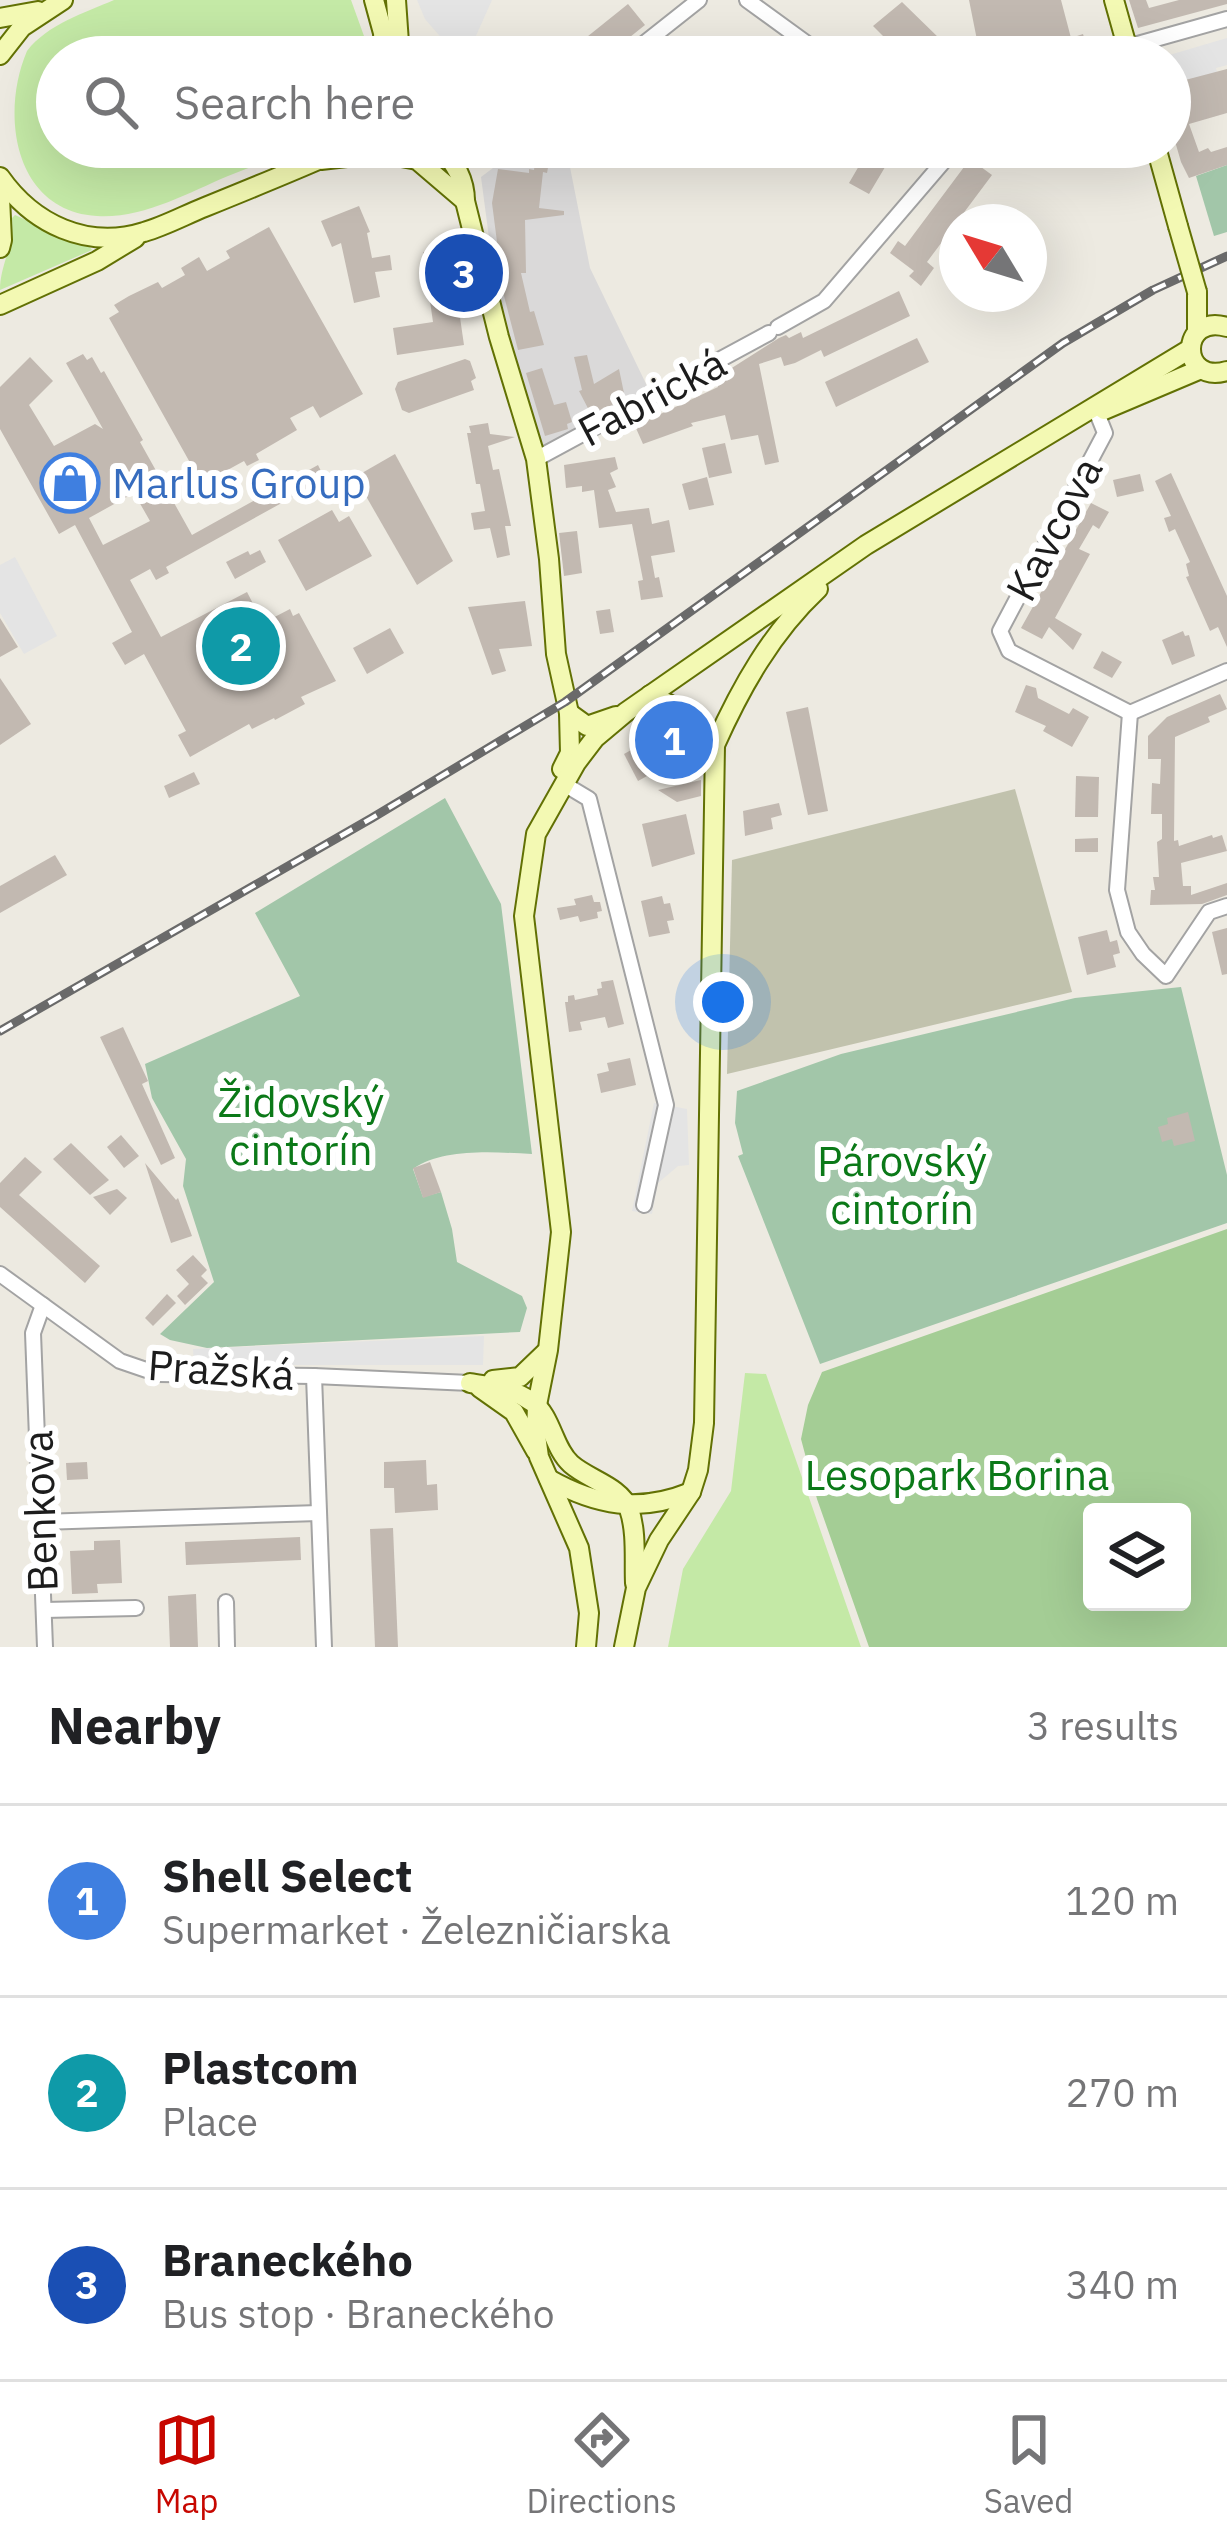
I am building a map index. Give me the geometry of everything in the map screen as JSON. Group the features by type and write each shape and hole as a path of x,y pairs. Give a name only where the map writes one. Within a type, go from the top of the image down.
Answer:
{"street":[{"path":"0,55 22,27 63,0"},
{"path":"654,36 699,0"},
{"path":"746,0 797,36"},
{"path":"1114,0 1124,36"},
{"path":"382,2 383,36"},
{"path":"382,2 393,36"},
{"path":"0,18 43,11"},
{"path":"1177,36 1227,19"},
{"path":"0,305 97,261 144,232 299,168"},
{"path":"426,168 465,201"},
{"path":"456,168 465,185 499,337 536,459 556,654 569,713 570,753 545,801 524,916 561,1232 537,1405 539,1457"},
{"name":"Fabrická","path":"536,459 824,301 938,168"},
{"path":"1162,168 1198,295 1193,360 1217,373"},
{"path":"0,177 27,208 64,230 108,239 144,232"},
{"path":"0,198 0,248"},
{"path":"1198,295 1224,326"},
{"path":"536,834 576,763 626,712 866,545 1194,340 1208,325 1224,326"},
{"path":"1039,438 1217,373"},
{"name":"Kavcova","path":"1097,413 1105,433 1000,631 1009,651 1130,713"},
{"path":"623,1647 636,1588 659,1540 691,1492 704,1424 715,745 771,642 806,601 866,545"},
{"path":"1227,671 1130,713 1117,890 1128,932 1166,976 1209,912 1227,906"},
{"path":"650,695 686,712 715,745"},
{"path":"569,713 587,725 626,712"},
{"path":"564,784 589,799 666,1105 644,1205"},
{"name":"Pražská","path":"0,1274 120,1360 158,1374 470,1383"},
{"name":"Benkova","path":"43,1305 33,1333 45,1647"},
{"path":"470,1383 520,1377 548,1350"},
{"path":"314,1376 324,1647"},
{"path":"470,1383 513,1390 537,1405 566,1460 627,1504 633,1524 636,1588"},
{"path":"470,1383 514,1412 549,1479 579,1548 589,1613 586,1647"},
{"path":"549,1479 604,1502 664,1503 691,1492"},
{"path":"41,1522 319,1513"},
{"path":"226,1601 227,1647"},
{"path":"44,1610 136,1608"}],"shaded area":[{"path":"417,0 492,0 476,36 440,36"},
{"path":"1227,38 1227,65 1191,79 1191,49"},
{"path":"493,168 570,168 590,268 650,392 538,450 495,283 481,177"},
{"path":"15,557 57,636 24,654 0,613 0,565"},
{"path":"1015,789 1072,992 727,1074 732,860"},
{"path":"654,1103 687,1109 689,1165 678,1166 658,1183 652,1214 632,1211"},
{"path":"484,1336 483,1365 194,1365 193,1349"}],"green space":[{"path":"114,0 351,0 364,36 42,36"},
{"path":"36,42 36,168 248,168 131,213 97,216 69,210 47,197 31,178 21,155 15,103 27,51"},
{"path":"1227,165 1227,232 1214,236 1196,176"},
{"path":"15,215 89,246 92,250 0,290"},
{"name":"Židovský cintorín","path":"445,798 501,904 532,1154 453,1154 413,1169 423,1197 441,1192 457,1262 522,1296 527,1308 520,1332 207,1348 170,1340 160,1334 214,1282 183,1186 186,1159 152,1098 145,1064 300,996 255,913"},
{"name":"Párovský cintorín","path":"1181,987 1227,1175 1227,1223 820,1364 738,1156 743,1154 735,1123 737,1091 841,1054 1075,998"},
{"name":"Lesopark Borina","path":"1227,1229 1227,1647 869,1647 801,1439 822,1372"},
{"path":"745,1373 766,1374 861,1647 668,1647 683,1569 731,1491"}],"building":[{"path":"969,0 1061,0 1070,36 976,36"},
{"path":"1129,0 1146,0 1149,8 1179,0 1227,0 1227,4 1138,28"},
{"path":"902,2 937,36 883,36 873,26"},
{"path":"628,4 645,25 631,36 588,36"},
{"path":"1227,69 1227,113 1191,123 1191,78"},
{"path":"1191,130 1199,152 1227,147 1227,165 1189,178 1184,168 1191,168"},
{"path":"548,168 543,172 539,208 564,211 564,215 525,220 526,273 521,273 544,345 518,350 504,296 492,203 498,169"},
{"path":"858,168 884,168 869,194 849,183"},
{"path":"963,168 982,168 992,175 970,204 939,204 939,246 927,262 934,268 921,286 909,276 914,271 890,253 898,241 905,246"},
{"path":"359,206 370,232 372,258 390,255 392,270 375,272 380,297 354,303 341,243 332,247 321,221"},
{"path":"269,227 363,394 320,418 313,406 290,418 297,430 256,454 259,460 247,466 244,461 202,484 109,318 119,312 114,305 129,296 158,282 162,288 185,275 181,268 199,257 207,271 230,258 226,251"},
{"path":"450,248 464,345 397,355 393,328 433,322 423,252"},
{"path":"899,291 910,316 824,357 821,350 784,366 781,357 759,364 779,462 765,465 758,435 731,440 725,415 691,423 693,426 643,444 635,426 718,387 716,378 779,338 801,332 803,338"},
{"path":"917,338 929,362 836,407 825,382"},
{"path":"83,354 104,371 192,535 318,465 325,479 166,567 169,573 156,580 150,569 130,580 161,637 247,592 263,623 290,609 293,616 299,613 336,681 301,697 305,704 275,720 252,729 249,724 190,757 178,735 186,731 144,654 125,665 112,643 132,632 75,525 59,534 0,429 0,387 30,357 53,381 29,405 54,446 95,424 103,429 66,363","holes":["134,493 150,521 103,545 89,518"]},
{"path":"587,355 594,384 619,369 625,398 592,416 579,391 574,357"},
{"path":"465,359 476,378 471,381 474,390 409,413 402,410 395,389 398,382"},
{"path":"542,368 554,405 566,402 572,422 568,429 545,436 526,373"},
{"path":"488,423 490,434 515,437 488,446 493,470 499,469 511,526 505,526 510,555 497,558 490,528 474,530 471,513 485,511 467,433 471,433 469,426"},
{"path":"725,443 732,473 709,478 702,448"},
{"path":"395,454 453,561 417,585 355,477"},
{"path":"615,457 618,469 610,473 616,487 608,490 616,512 649,508 652,524 669,520 675,552 651,556 663,597 641,600 638,581 643,580 632,524 599,528 594,490 566,488 564,465"},
{"path":"1171,473 1227,596 1227,647 1218,627 1210,631 1186,577 1190,562 1175,529 1169,532 1164,518 1171,516 1155,481"},
{"path":"1140,474 1144,491 1117,497 1113,480"},
{"path":"707,477 714,505 689,510 682,484"},
{"path":"1091,503 1109,512 1099,529 1093,525 1079,549 1090,554 1055,618 1082,634 1073,650 1049,627 1042,639 1021,628"},
{"path":"332,510 339,522 349,516 372,556 306,591 278,540"},
{"path":"577,531 582,573 564,576 559,533"},
{"path":"260,550 266,562 235,579 226,562"},
{"path":"525,601 532,646 499,649 506,671 492,675 468,607"},
{"path":"610,609 614,632 600,634 596,611"},
{"path":"0,618 18,647 0,657"},
{"path":"390,628 404,653 367,674 353,648"},
{"path":"1183,631 1189,635 1195,656 1172,665 1162,640"},
{"path":"1102,651 1122,662 1112,678 1093,668"},
{"path":"0,678 31,724 0,745"},
{"path":"1026,685 1036,688 1038,698 1069,714 1073,708 1089,717 1072,747 1043,731 1046,726 1015,712"},
{"path":"1220,694 1227,709 1175,737 1174,841 1179,846 1222,835 1227,851 1181,863 1183,886 1191,886 1191,895 1227,883 1227,895 1202,904 1150,905 1153,877 1159,877 1157,842 1162,839 1162,814 1151,814 1152,783 1160,784 1161,759 1148,759 1148,736 1167,717"},
{"path":"808,707 828,811 808,815 786,712"},
{"path":"677,724 694,750 638,781 624,754"},
{"path":"194,772 200,784 169,798 164,786"},
{"path":"1076,776 1099,777 1098,817 1075,817"},
{"path":"701,780 701,796 677,802 658,790"},
{"path":"779,803 782,815 771,818 773,829 745,836 743,811"},
{"path":"686,814 695,854 652,867 642,824"},
{"path":"1098,838 1098,852 1075,852 1075,839"},
{"path":"55,855 67,875 0,913 0,886"},
{"path":"592,895 594,902 600,902 598,918 560,920 557,908 576,905 574,899"},
{"path":"662,896 664,904 670,903 674,920 667,921 670,933 649,937 641,901"},
{"path":"1227,928 1227,974 1222,975 1212,932"},
{"path":"1107,930 1110,942 1117,940 1116,967 1087,975 1078,937"},
{"path":"613,980 624,1024 608,1028 605,1017 580,1022 582,1030 569,1032 568,996 574,995 575,1000 598,995 601,982"},
{"path":"123,1027 175,1158 161,1165 100,1037"},
{"path":"630,1058 636,1085 601,1093 597,1074 609,1071 607,1063"},
{"path":"1188,1112 1195,1141 1174,1146 1172,1139 1162,1142 1158,1127 1168,1124 1167,1118"},
{"path":"121,1135 139,1156 124,1168 107,1147"},
{"path":"71,1143 109,1180 90,1195 53,1159"},
{"path":"25,1157 42,1172 19,1195 100,1266 85,1283 0,1207 0,1183"},
{"path":"430,1162 441,1192 423,1198 413,1168"},
{"path":"145,1163 178,1198 192,1236 171,1243"},
{"path":"117,1189 127,1198 110,1215 93,1197"},
{"path":"193,1255 207,1270 201,1276 208,1283 185,1305 177,1296 189,1284 176,1270"},
{"path":"167,1294 176,1303 153,1326 145,1318"},
{"path":"426,1460 427,1485 437,1484 438,1510 395,1513 394,1488 384,1488 384,1462"},
{"path":"87,1462 88,1479 67,1480 66,1463"},
{"path":"393,1528 398,1647 375,1647 370,1529"},
{"path":"300,1537 301,1560 186,1565 185,1542"},
{"path":"120,1540 122,1583 97,1584 98,1593 72,1594 70,1551 94,1550 94,1541"},
{"path":"196,1594 198,1647 170,1647 168,1596"}],"railway":[{"path":"0,1031 565,702 1063,343 1153,290 1227,256"}],"place":[{"name":"Braneckého","path":"464,273"},
{"name":"Marlus Group","path":"70,483"},
{"name":"Plastcom","path":"241,646"},
{"name":"Shell Select","path":"674,740"}]}
